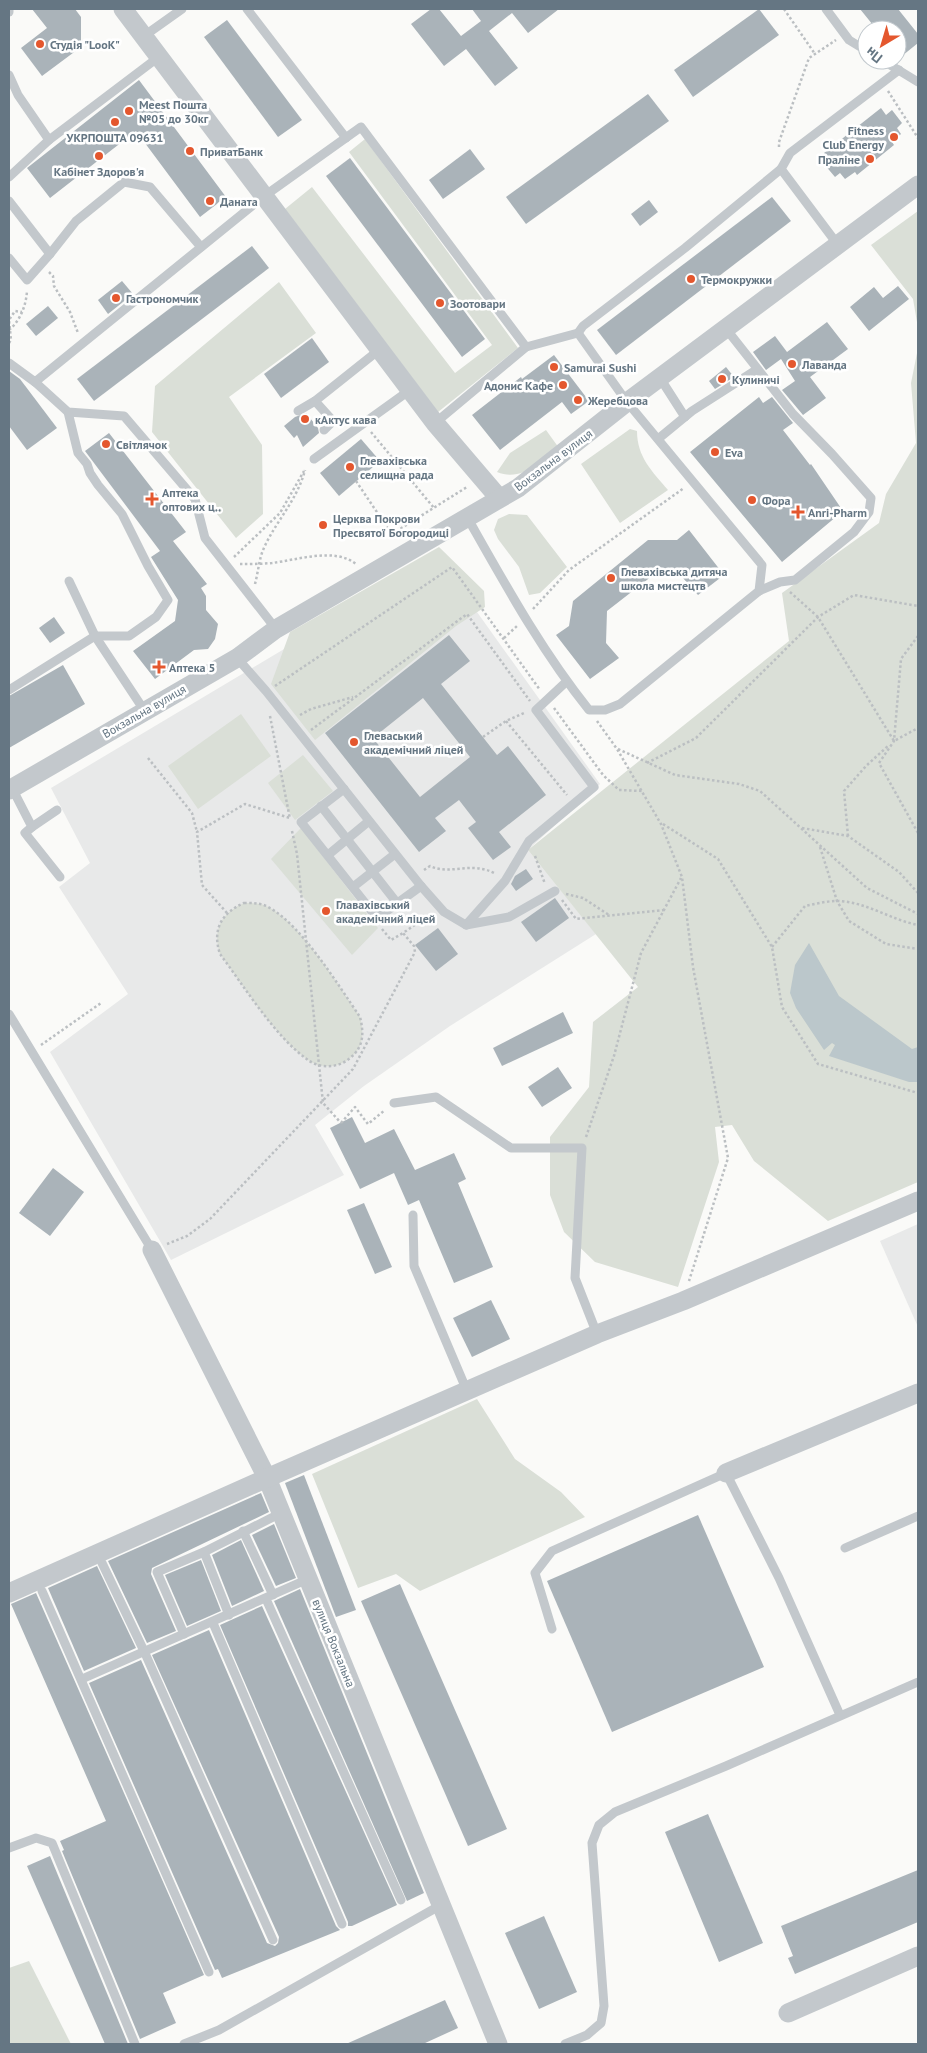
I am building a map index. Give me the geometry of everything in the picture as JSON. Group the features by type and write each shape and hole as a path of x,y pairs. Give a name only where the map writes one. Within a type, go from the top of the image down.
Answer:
{"street":[{"path":"123,9 435,423 499,498"},
{"name":"Вокзальна вулиця","path":"10,789 237,658 276,629 518,488 628,402 727,330 918,185"},
{"path":"9,1593 597,1334 683,1301 918,1202"},
{"name":"вулиця Вокзальна","path":"152,1250 267,1478 498,2044"},
{"path":"726,1473 918,1393"},
{"path":"788,2013 918,1956"}],"lane":[{"path":"144,36 182,9"},
{"path":"247,9 346,138"},
{"path":"826,9 849,40 857,45"},
{"path":"9,177 49,140 160,56"},
{"path":"435,423 526,347 578,333 583,326 684,248 781,169 790,153 882,82 899,70 918,82"},
{"path":"9,75 18,95 49,140"},
{"path":"35,382 263,196 361,127 526,347"},
{"path":"781,169 838,246"},
{"path":"9,258 27,280 76,221 124,182 150,187 201,247"},
{"path":"9,201 50,254"},
{"path":"467,516 524,619 566,682 589,710 605,710 620,704 759,591 780,582 795,580 854,532 869,512 871,498 793,414 756,370 727,330"},
{"path":"578,333 628,402 762,565 759,591"},
{"path":"298,410 315,401 379,350"},
{"path":"9,363 35,382 68,412 78,453 87,464 90,473 98,485 122,514 148,566 168,600 156,617 129,636 95,636 9,690"},
{"path":"658,439 685,417 756,370"},
{"path":"660,378 685,417"},
{"path":"314,459 410,390"},
{"path":"315,401 333,422 324,430"},
{"path":"68,412 124,416 195,499 204,538 276,629"},
{"path":"69,581 95,636 144,710"},
{"path":"237,658 440,908 466,925 509,918 552,893"},
{"path":"466,925 505,881 529,841 594,787 536,710 566,682"},
{"path":"10,789 32,827"},
{"path":"344,789 301,822 377,918 421,886"},
{"path":"321,806 397,903"},
{"path":"57,810 25,833 60,877"},
{"path":"328,855 370,821"},
{"path":"353,887 396,854"},
{"path":"9,1014 152,1250"},
{"path":"394,1103 436,1097 511,1148 582,1148 575,1278 597,1334"},
{"path":"413,1215 414,1266 466,1391"},
{"path":"552,1629 535,1572 552,1551 726,1473 779,1578 840,1715"},
{"path":"184,1634 157,1572 204,1552 281,1513"},
{"path":"846,1548 918,1516"},
{"path":"243,1531 269,1597 401,1900"},
{"path":"204,1552 229,1615"},
{"path":"102,1563 144,1651 273,1940"},
{"path":"82,1678 213,1623 308,1579"},
{"path":"42,1592 82,1678 209,1972"},
{"path":"213,1623 342,1924"},
{"path":"565,2044 587,2035 601,2023 604,2006 592,1843 599,1825 615,1812 918,1682"},
{"path":"9,1848 36,1838 52,1843 135,2044"},
{"path":"184,2044 219,2030 441,1904"}],"path":[{"path":"784,9 815,54"},
{"path":"781,169 779,142 809,58 844,34"},
{"path":"882,82 918,138"},
{"path":"41,264 53,276 54,286 70,312 82,344"},
{"path":"9,330 15,325 22,312 27,295 27,280"},
{"path":"9,343 11,340 9,320 15,311 22,312"},
{"path":"364,424 434,508"},
{"path":"226,564 280,513 305,470 314,459"},
{"path":"252,598 263,550 301,485 305,470"},
{"path":"504,638 569,570 693,481"},
{"path":"356,482 405,553"},
{"path":"392,534 467,487"},
{"path":"226,564 260,564 328,555 349,558 369,574"},
{"path":"394,1103 368,1124 355,1107 341,1123 323,1103 297,854 266,692 452,567 603,775 619,790 642,791"},
{"path":"780,582 818,617 894,741"},
{"path":"647,763 696,738 818,617 854,595 918,606"},
{"path":"302,736 467,614 536,710 506,721 483,737"},
{"path":"918,636 901,659 894,741 879,763 918,834"},
{"path":"290,721 311,709 355,697"},
{"path":"589,710 617,749 661,824 682,877 693,967 728,1158 683,1301"},
{"path":"506,721 574,804"},
{"path":"848,836 844,792 866,766 894,741 918,728"},
{"path":"617,749 675,776 739,784 760,791 867,888 918,914"},
{"path":"148,758 192,813 197,832 202,885 227,912"},
{"path":"197,832 245,804 290,818"},
{"path":"661,824 718,859 772,947 782,1006 818,1064 918,1093"},
{"path":"800,828 848,836 900,872 918,893"},
{"path":"529,841 552,893 576,918 665,910"},
{"path":"819,845 837,901 849,921 886,944 918,948"},
{"path":"414,877 430,866 440,871 467,866 484,868 505,881"},
{"path":"582,1148 614,1056 641,953 682,877"},
{"path":"552,893 583,898 609,915"},
{"path":"772,947 805,906 837,901 868,908 900,921 918,925"},
{"path":"244,903 258,903 284,917 306,942 360,1017 364,1029 359,1048 346,1062 333,1066 319,1065 308,1060 272,1024 220,954 216,942 217,928 227,912 244,903"},
{"path":"377,918 377,922 391,940 440,908"},
{"path":"152,1250 186,1236 210,1218 323,1103 353,1069 415,952 414,946 403,932"},
{"path":"32,1051 101,1002"}],"shaded area":[{"path":"365,139 518,348 438,412 285,209 312,187 455,373 492,345 349,152"},
{"path":"918,211 918,328 913,299 871,245"},
{"path":"279,282 316,333 229,397 262,445 263,514 236,538 152,432 155,386"},
{"path":"918,348 918,1182 828,1221 754,1161 732,1125 715,1127 719,1162 678,1287 595,1262 564,1232 550,1195 550,1137 589,1087 593,1022 638,987 528,850 789,641 782,593 879,523 886,494 916,443 911,383"},
{"path":"630,429 637,431 640,449 646,463 668,490 620,523 581,464"},
{"path":"546,430 559,448 531,469 514,474 497,472 510,453"},
{"path":"509,514 527,515 567,567 540,593 529,595 519,567 498,539 494,530 498,519"},
{"path":"439,547 484,591 485,607 456,626 315,740 271,684 290,632"},
{"name":"Главахівський академічний ліцей","path":"445,553 457,584 600,784 528,850 596,934 450,1026 364,1086 315,1125 344,1175 171,1260 50,1052 128,994 59,887 90,863 51,788"},
{"path":"241,714 271,756 198,809 168,766"},
{"path":"303,755 333,791 295,820 268,783"},
{"path":"301,828 378,928 352,955 271,859"},
{"path":"244,903 267,906 295,928 331,974 360,1017 362,1039 355,1054 346,1061 329,1066 318,1065 308,1060 296,1050 272,1025 220,954 217,937 220,923 229,912"},
{"path":"809,943 839,996 912,1049 918,1047 918,1082 909,1082 829,1056 835,1045 832,1043 824,1050 796,1008 790,993 795,965"},
{"path":"918,1224 918,1327 880,1241"},
{"path":"477,1399 515,1459 561,1492 585,1517 420,1591 396,1574 358,1588 312,1474"},
{"path":"29,1961 71,2044 9,2044 9,1968"}],"building":[{"path":"32,9 75,9 81,17 81,47 42,76 21,48 47,28"},
{"path":"431,9 439,9 461,36 481,21 472,9 559,9 528,33 512,13 489,31 518,68 495,86 466,49 444,66 411,24"},
{"path":"759,9 779,35 693,97 674,70"},
{"path":"860,9 898,9 907,20 869,20"},
{"path":"227,20 302,120 278,137 204,37"},
{"path":"907,20 918,34 918,43 907,52"},
{"path":"139,80 226,197 200,217 136,131 50,198 27,168"},
{"path":"648,94 669,121 526,224 506,197"},
{"path":"881,108 886,115 892,110 902,123 897,128 901,134 892,142 894,145 857,175 855,172 845,179 840,173 835,177 824,164 830,160 824,153"},
{"path":"470,149 485,169 443,199 429,180"},
{"path":"350,158 485,339 462,357 326,176"},
{"path":"772,197 791,221 616,355 597,330"},
{"path":"649,200 658,212 640,226 631,214"},
{"path":"252,246 269,268 94,401 77,379"},
{"path":"122,281 133,294 108,314 98,300"},
{"path":"898,286 909,299 869,331 850,307 874,287 883,298"},
{"path":"48,306 58,318 36,336 26,324"},
{"path":"827,322 848,349 810,377 826,398 803,415 782,390 795,381 781,359 766,370 753,352 775,336 787,352"},
{"path":"312,338 329,362 281,398 264,374"},
{"path":"554,355 589,401 571,414 562,402 500,450 472,415 521,377 522,379"},
{"name":"Кулиничі","path":"726,367 734,377 715,389 709,381"},
{"path":"9,371 20,379 57,428 27,450 9,426"},
{"path":"759,397 763,403 772,397 793,423 783,430 811,464 843,511 782,562 690,452"},
{"path":"306,413 318,428 319,433 303,447 297,435 294,438 284,426 295,417"},
{"path":"109,433 186,532 173,541 207,584 201,588 206,596 206,610 218,624 215,639 208,649 194,650 155,679 133,651 175,621 178,600 151,557 160,551 85,451"},
{"name":"Глевахівська селищна рада","path":"361,439 380,461 339,496 320,473"},
{"path":"689,530 724,575 698,595 683,578 652,576 607,611 606,643 619,658 590,679 556,635 569,626 573,601 648,540 677,540"},
{"path":"54,617 65,633 50,643 39,628"},
{"name":"Глеваський академічний ліцей","path":"449,635 470,661 441,684 497,755 508,746 546,795 499,832 511,847 493,860 468,828 476,822 459,800 435,818 446,831 419,852 325,733","holes":["423,698 470,757 420,797 373,738"]},
{"path":"63,665 85,704 9,748 9,696"},
{"path":"526,869 533,879 516,891 511,884 515,876"},
{"path":"555,898 569,918 536,942 521,922"},
{"path":"438,928 458,954 436,971 415,945"},
{"path":"563,1012 573,1033 502,1066 493,1048"},
{"path":"558,1067 572,1088 542,1107 528,1087"},
{"path":"352,1117 365,1143 394,1129 415,1170 454,1153 466,1179 458,1183 493,1267 454,1283 419,1200 408,1205 394,1173 360,1189 330,1128"},
{"path":"53,1168 84,1192 50,1236 19,1213"},
{"path":"364,1203 392,1267 375,1274 347,1210"},
{"path":"491,1300 510,1339 472,1357 453,1318"},
{"path":"304,1475 356,1610 336,1617 285,1483"},
{"path":"261,1493 269,1512 152,1568 151,1574 176,1631 147,1643 108,1561"},
{"path":"698,1515 764,1667 612,1732 547,1581"},
{"path":"274,1524 296,1578 276,1586 252,1535"},
{"path":"241,1540 264,1591 232,1606 212,1555"},
{"path":"201,1560 221,1611 187,1626 165,1575"},
{"path":"97,1566 136,1648 84,1671 48,1588"},
{"path":"400,1584 507,1829 468,1846 361,1601"},
{"path":"300,1589 424,1893 407,1901 274,1601"},
{"path":"36,1593 204,1975 163,1993 176,2023 140,2039 62,1851 64,1850 60,1841 106,1821 11,1604"},
{"path":"262,1606 397,1905 352,1926 348,1926 348,1922 220,1625"},
{"path":"209,1630 336,1926 340,1930 222,1978 218,1969 215,1970 89,1683 141,1660 267,1943 275,1946 278,1943 279,1937 152,1655"},
{"path":"708,1814 763,1943 719,1962 665,1832"},
{"path":"50,1856 128,2044 105,2044 27,1866"},
{"path":"918,1870 918,1922 795,1974 788,1958 793,1956 781,1926"},
{"path":"544,1916 577,1992 539,2009 505,1933"},
{"path":"445,2000 458,2028 423,2044 346,2044"}],"place":[{"name":"Студія \"LooK\"","path":"40,44"},
{"name":"Meest Пошта №05 до 30кг","path":"129,111"},
{"name":"УКРПОШТА 09631","path":"115,122"},
{"name":"Fitness Club Energy","path":"894,137"},
{"name":"ПриватБанк","path":"190,151"},
{"name":"Кабінет Здоров'я","path":"99,156"},
{"name":"Праліне","path":"870,159"},
{"name":"Даната","path":"210,201"},
{"name":"Термокружки","path":"691,279"},
{"name":"Гастрономчик","path":"116,298"},
{"name":"Зоотовари","path":"440,303"},
{"name":"Лаванда","path":"792,364"},
{"name":"Samurai Sushi","path":"554,367"},
{"name":"Кулиничі","path":"722,379"},
{"name":"Адонис Кафе","path":"563,385"},
{"name":"Жеребцова","path":"578,400"},
{"name":"кАктус кава","path":"305,419"},
{"name":"Світлячок","path":"106,444"},
{"name":"Eva","path":"715,452"},
{"name":"Глевахівська селищна рада","path":"350,467"},
{"name":"Аптека оптових ц‥","path":"152,499"},
{"name":"Фора","path":"752,500"},
{"name":"Anri-Pharm","path":"798,512"},
{"name":"Церква Покрови Пресвятої Богородиці","path":"323,525"},
{"name":"Глевахівська дитяча школа мистецтв","path":"611,578"},
{"name":"Аптека 5","path":"159,667"},
{"name":"Глеваський академічний ліцей","path":"354,742"},
{"name":"Главахівський академічний ліцей","path":"326,911"}]}
